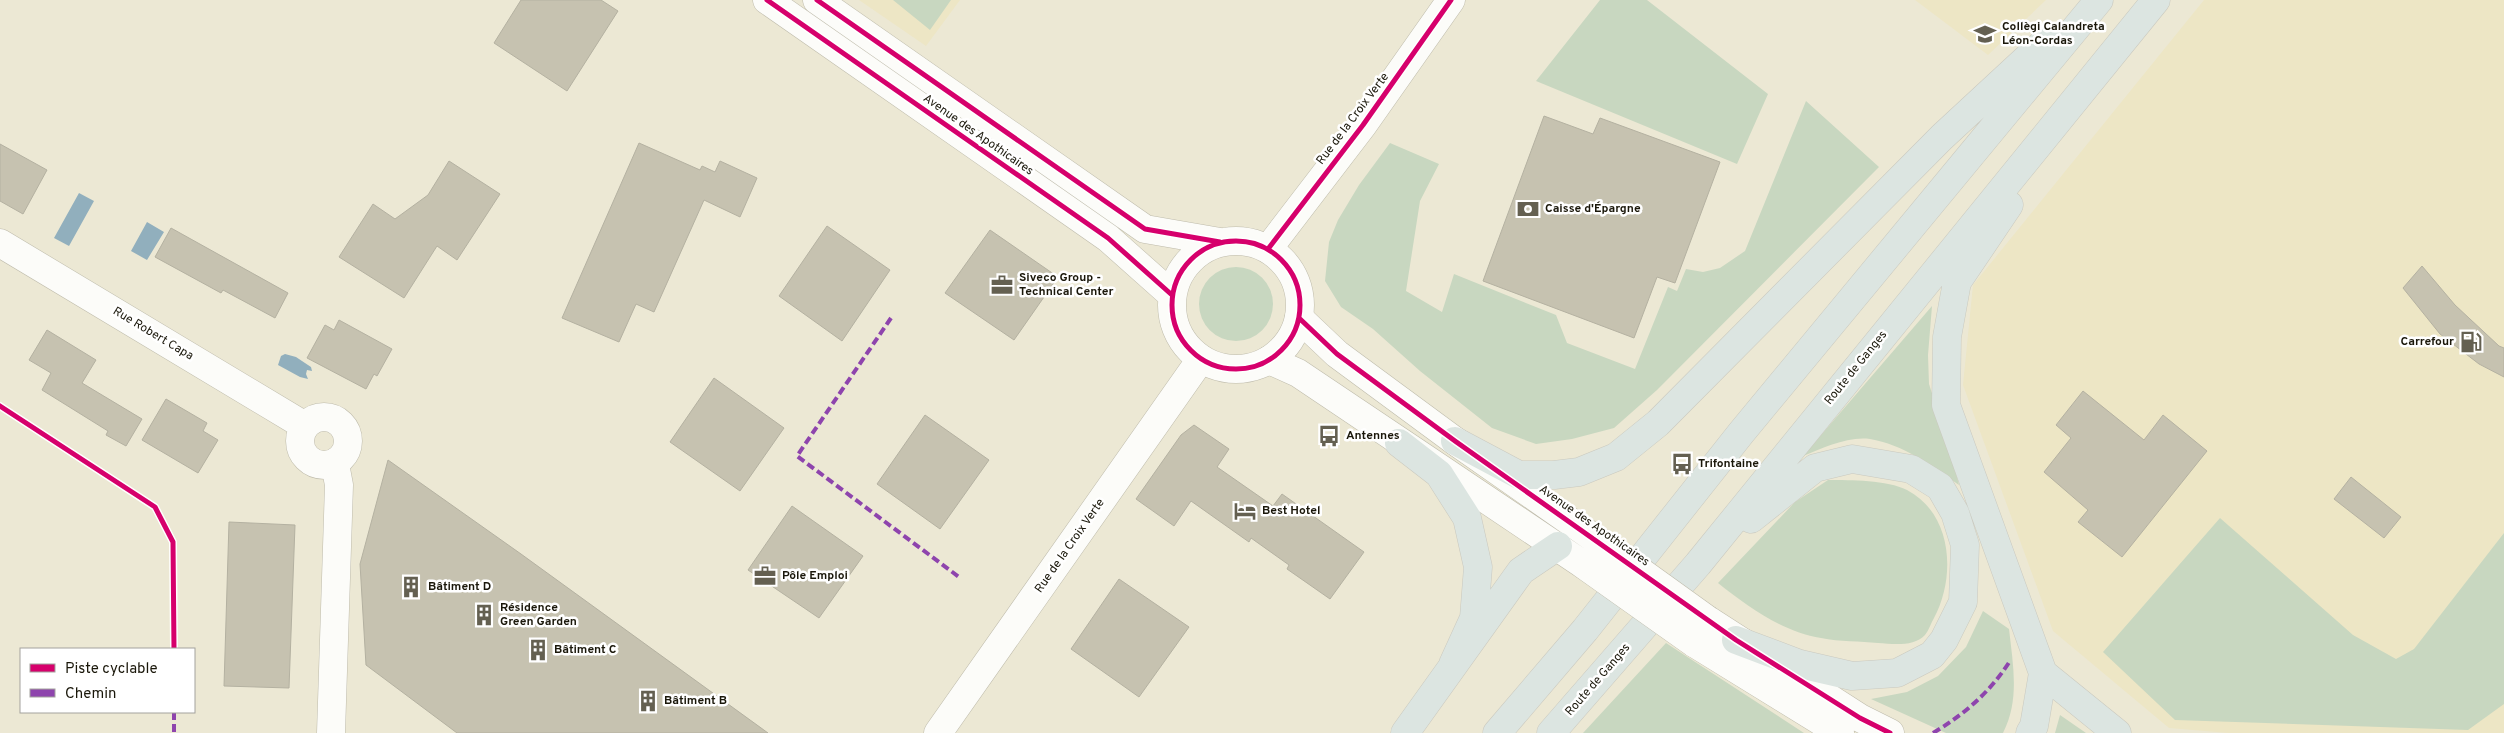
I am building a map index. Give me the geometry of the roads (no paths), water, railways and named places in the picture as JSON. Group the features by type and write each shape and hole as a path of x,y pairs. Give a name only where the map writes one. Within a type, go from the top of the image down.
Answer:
{"main road":[{"path":"1455,441 1519,475 1554,475 1579,472 1616,457 1658,424 1942,137 2090,0"},
{"path":"1497,733 1585,630 1741,434 2099,0"},
{"name":"Route de Ganges","path":"1551,733 1698,564 2156,0"},
{"path":"2030,733 2034,726 2043,674 1946,405 1947,337 1957,282 2104,62"},
{"path":"1399,443 1439,474 1466,518 1478,567 1474,618 1453,664"},
{"path":"1698,564 1778,495 1815,468 1852,458 1911,468 1940,487 1955,513 1965,544 1963,602 1944,640 1932,655 1898,673 1852,676 1800,664 1736,640"},
{"path":"1405,733 1521,571 1558,546"},
{"path":"2043,674 2116,733"}],"street":[{"name":"Avenue des Apothicaires","path":"767,0 1108,238 1172,294"},
{"name":"Avenue des Apothicaires","path":"817,0 1145,229 1220,242"},
{"name":"Rue de la Croix Verte","path":"1268,249 1363,125 1452,0"},
{"name":"Avenue des Apothicaires","path":"1237,240 1253,243 1268,249 1281,259 1291,271 1299,294 1299,318 1293,334 1283,349 1269,360 1252,367 1235,369 1217,366 1201,359 1187,346 1177,331 1172,313 1172,294 1178,276 1188,261 1203,249 1220,242 1237,240"},
{"name":"Rue Robert Capa","path":"0,243 305,426"},
{"name":"Avenue des Apothicaires","path":"1299,318 1337,354 1455,441 1593,554 1840,733"},
{"name":"Rue de la Croix Verte","path":"938,733 1201,359"},
{"name":"Avenue des Apothicaires","path":"1269,360 1298,373 1399,443 1558,546 1593,554"},
{"path":"318,417 326,417 341,423 346,429 348,445 346,453 335,464 319,465 305,457 300,441 305,426 318,417"},
{"path":"331,733 339,485 335,464"},
{"name":"Avenue des Apothicaires","path":"1701,631 1736,640 1860,718 1890,733"}],"water":[{"path":"79,193 94,201 69,246 54,238"},
{"path":"147,222 164,232 147,260 131,251"},
{"path":"285,354 296,357 311,367 312,371 307,370 306,374 308,379 300,377 278,365 281,356"}],"place":[{"name":"Collègi Calandreta Léon-Cordas","path":"1985,34"},
{"name":"Caisse d'Épargne","path":"1528,209"},
{"name":"Siveco Group - Technical Center","path":"1002,285"},
{"name":"Carrefour","path":"2471,342"},
{"name":"Antennes","path":"1329,436"},
{"name":"Trifontaine","path":"1682,464"},
{"name":"Best Hotel","path":"1245,511"},
{"name":"Pôle Emploi","path":"765,576"},
{"name":"Bâtiment D","path":"411,587"},
{"name":"Résidence Green Garden","path":"484,615"},
{"name":"Bâtiment C","path":"538,650"},
{"name":"Bâtiment B","path":"648,701"}]}
